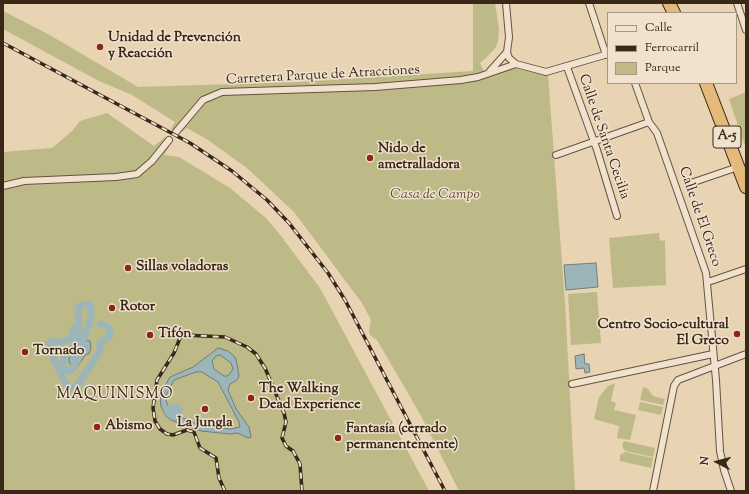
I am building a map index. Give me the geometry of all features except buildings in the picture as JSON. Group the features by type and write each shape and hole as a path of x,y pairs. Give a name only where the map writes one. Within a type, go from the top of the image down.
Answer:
{"highway":[{"path":"669,3 674,12"},
{"path":"678,3 682,12"},
{"name":"A-5","path":"706,84 742,166"},
{"name":"A-5","path":"713,84 742,166 746,187"}],"street":[{"path":"506,3 509,58 517,65 546,72 607,54 589,3"},
{"path":"738,3 746,30"},
{"path":"488,73 508,49"},
{"name":"Carretera Parque de Atracciones","path":"176,132 203,100 222,92 375,87 470,79 517,65"},
{"name":"Calle de Santa Cecilia","path":"567,67 617,216"},
{"name":"Calle de El Greco","path":"635,84 649,122 658,133 708,282 720,451 731,491"},
{"path":"556,155 649,122"},
{"path":"3,186 24,181 116,177 137,174 152,161 169,140"},
{"path":"691,183 742,166"},
{"path":"708,282 746,269"},
{"path":"572,384 713,354"},
{"path":"653,491 674,386 683,377 746,354"}],"green space":[{"name":"Casa de Campo","path":"473,3 495,3 499,29 498,41 496,47 480,63 487,77 510,67 548,75 565,303 575,491 459,491 420,414 377,340 370,335 371,320 362,303 294,212 247,168 208,140 187,128 179,134 171,129 175,122 132,95 97,80 3,29 3,11 48,34 138,87 299,82 473,71"},
{"path":"746,92 746,149 729,99"},
{"path":"107,113 154,146 165,137 172,142 164,155 179,157 230,188 266,218 320,288 429,491 3,491 3,152 52,148 72,131 80,121"},
{"path":"659,233 660,241 665,240 666,285 613,288 609,238"},
{"path":"597,292 601,343 571,345 568,294"},
{"path":"615,383 611,401 616,403 614,410 636,415 630,440 617,438 619,426 594,419 599,397 608,386"},
{"path":"643,387 648,389 653,396 665,399 663,405 640,400"},
{"path":"640,402 663,407 661,415 638,410"},
{"path":"624,441 655,448 653,457 625,451 622,446"},
{"path":"625,452 653,458 651,468 620,461 620,455"}],"water":[{"path":"596,263 598,287 566,290 564,265"},
{"path":"78,339 90,341 91,347 89,354 86,354 75,370 69,362 69,358"},
{"name":"La Jungla","path":"218,348 228,351 235,357 239,376 237,380 230,384 228,390 236,409 249,427 251,437 248,438 238,433 230,434 201,431 171,420 166,416 161,407 160,395 170,377 193,367","holes":["220,355 231,363 233,369 228,376 224,376 214,369 212,361 216,356","196,372 202,372 218,382 239,422 240,427 230,429 199,425 174,414 169,410 165,397 174,380"]},
{"path":"584,354 585,364 589,364 590,372 585,373 584,368 576,369 575,356"}],"waterway":[{"path":"80,349 91,318 91,306 89,304 80,306 78,310 79,325 74,328 72,338 63,342 51,341 49,344 51,353 66,384 70,388 78,385 100,351 100,343 108,338 110,332 107,326 100,324"},
{"path":"77,361 71,371 65,371 63,363 65,356 72,349 79,332"},
{"path":"170,411 177,410"}],"railway":[{"path":"3,43 190,143 232,171 267,200 289,223 328,273 345,300 445,491"},
{"path":"225,491 219,478 216,458 200,448 194,432 187,430 173,435 167,434 160,429 155,421 153,408 157,380 174,353 180,338 184,335 225,337 247,347 256,354 265,368 284,413 286,422 282,438 286,446 293,451 300,464 302,491"}],"place":[{"name":"Unidad de Prevención y Reacción","path":"100,47"},
{"name":"Nido de ametralladora","path":"370,158"},
{"name":"Sillas voladoras","path":"128,268"},
{"name":"Rotor","path":"112,308"},
{"name":"Centro Socio-cultural El Greco","path":"737,334"},
{"name":"Tifón","path":"150,335"},
{"name":"Tornado","path":"25,352"},
{"name":"The Walking Dead Experience","path":"251,398"},
{"name":"La Jungla","path":"205,409"},
{"name":"Abismo","path":"97,427"},
{"name":"Fantasía (cerrado permanentemente)","path":"338,438"}],"district":[{"name":"MAQUINISMO","path":"115,395"}]}
